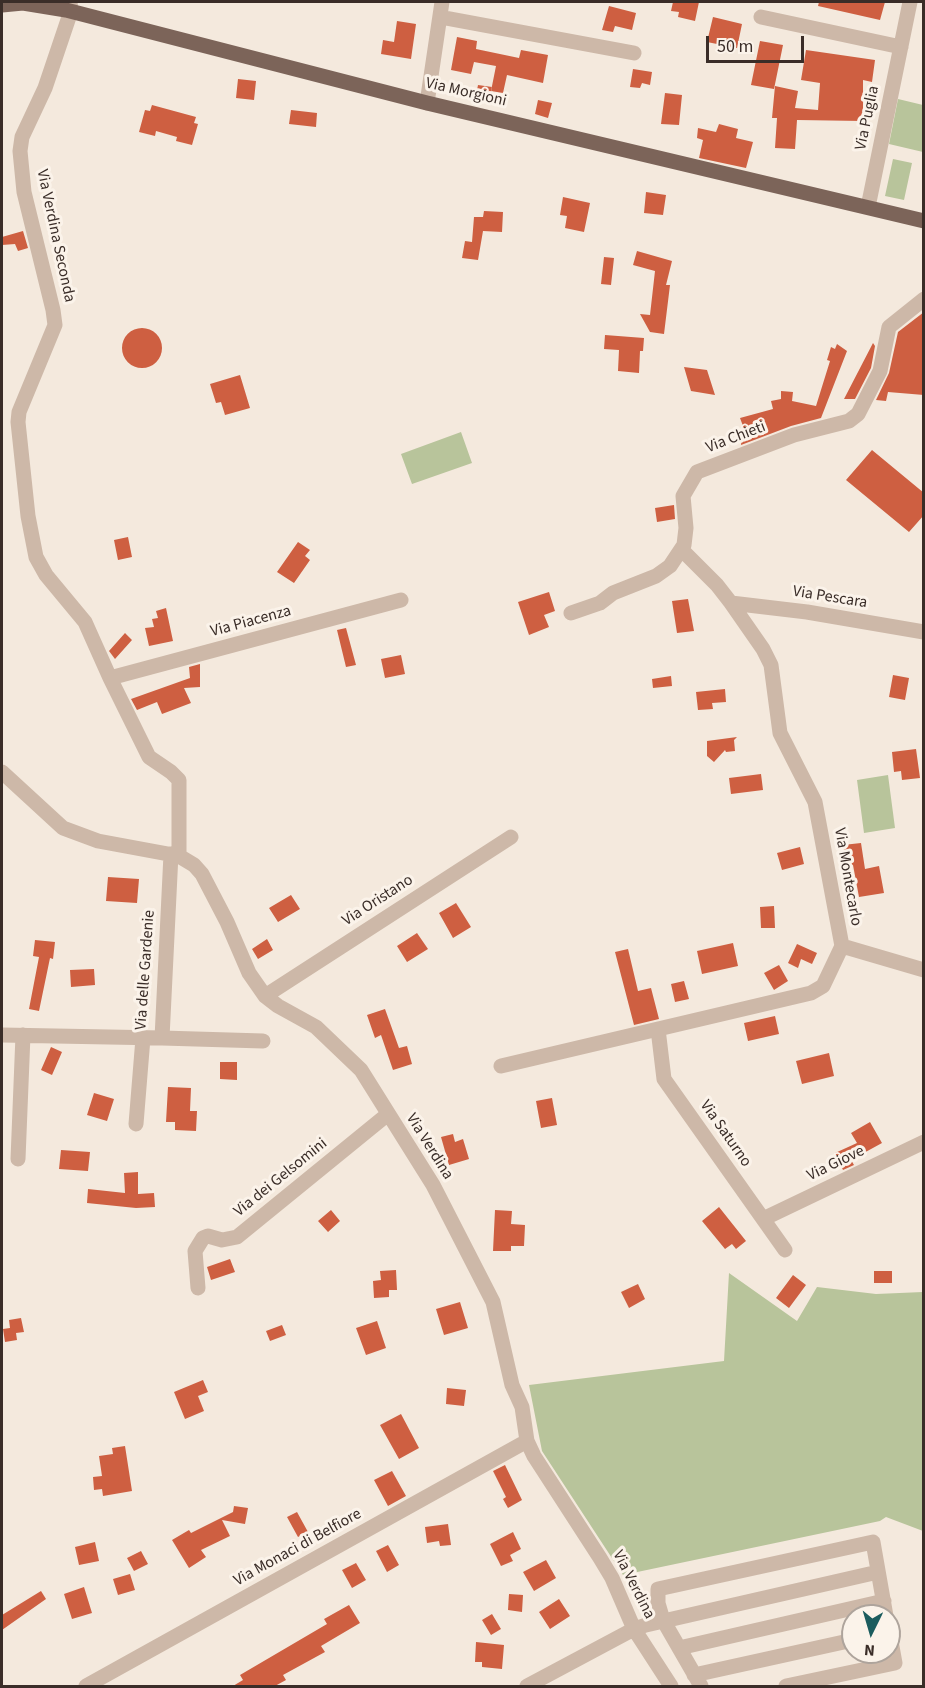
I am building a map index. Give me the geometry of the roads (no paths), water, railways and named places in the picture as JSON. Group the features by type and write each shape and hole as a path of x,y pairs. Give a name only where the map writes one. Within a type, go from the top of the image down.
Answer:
{"main road":[{"name":"Via Morgioni","path":"2,5 23,3 71,6 427,103 924,221"}],"street":[{"path":"427,103 442,2"},
{"name":"Via Puglia","path":"868,207 910,2"},
{"name":"Via Verdina Seconda","path":"71,6 45,88 22,137 20,151 24,192 55,325 19,412 18,422 28,516 36,557 46,575 85,622 149,757 171,772 178,780 175,855"},
{"path":"440,17 634,53"},
{"path":"761,17 901,47"},
{"name":"Via Chieti","path":"682,550 686,528 683,496 698,472 794,435 849,421 858,414 880,371 889,327 924,299"},
{"path":"571,613 600,603 613,593 656,576 669,567 682,550"},
{"name":"Via Montecarlo","path":"501,1066 811,993 823,986 842,946 815,802 780,734 771,665 764,649 731,603 717,585 682,550"},
{"name":"Via Piacenza","path":"110,678 401,600"},
{"name":"Via Pescara","path":"731,603 807,612 924,632"},
{"name":"Via Verdina","path":"2,772 63,828 98,841 175,855 194,865 202,874 227,922 249,974 265,996 316,1027 361,1070 433,1185 493,1302 512,1385 522,1407 527,1441 534,1456 612,1578 634,1629 671,1686"},
{"name":"Via Oristano","path":"265,996 511,837"},
{"name":"Via delle Gardenie","path":"2,1035 162,1038 175,855"},
{"path":"842,946 924,970"},
{"name":"Via Saturno","path":"658,1029 664,1079 785,1250"},
{"path":"18,1159 23,1035"},
{"path":"136,1124 143,1038"},
{"path":"162,1038 263,1041"},
{"name":"Via dei Gelsomini","path":"198,1288 195,1251 203,1238 208,1236 222,1240 237,1237 388,1114"},
{"name":"Via Giove","path":"763,1219 924,1142"},
{"name":"Via Monaci di Belfiore","path":"86,1686 102,1683 527,1441"},
{"path":"841,1643 698,1681 663,1620 658,1603 658,1588 873,1542 884,1604"},
{"path":"526,1686 634,1629 663,1620 878,1572"},
{"path":"679,1648 841,1617"},
{"path":"786,1686 890,1664"}]}
